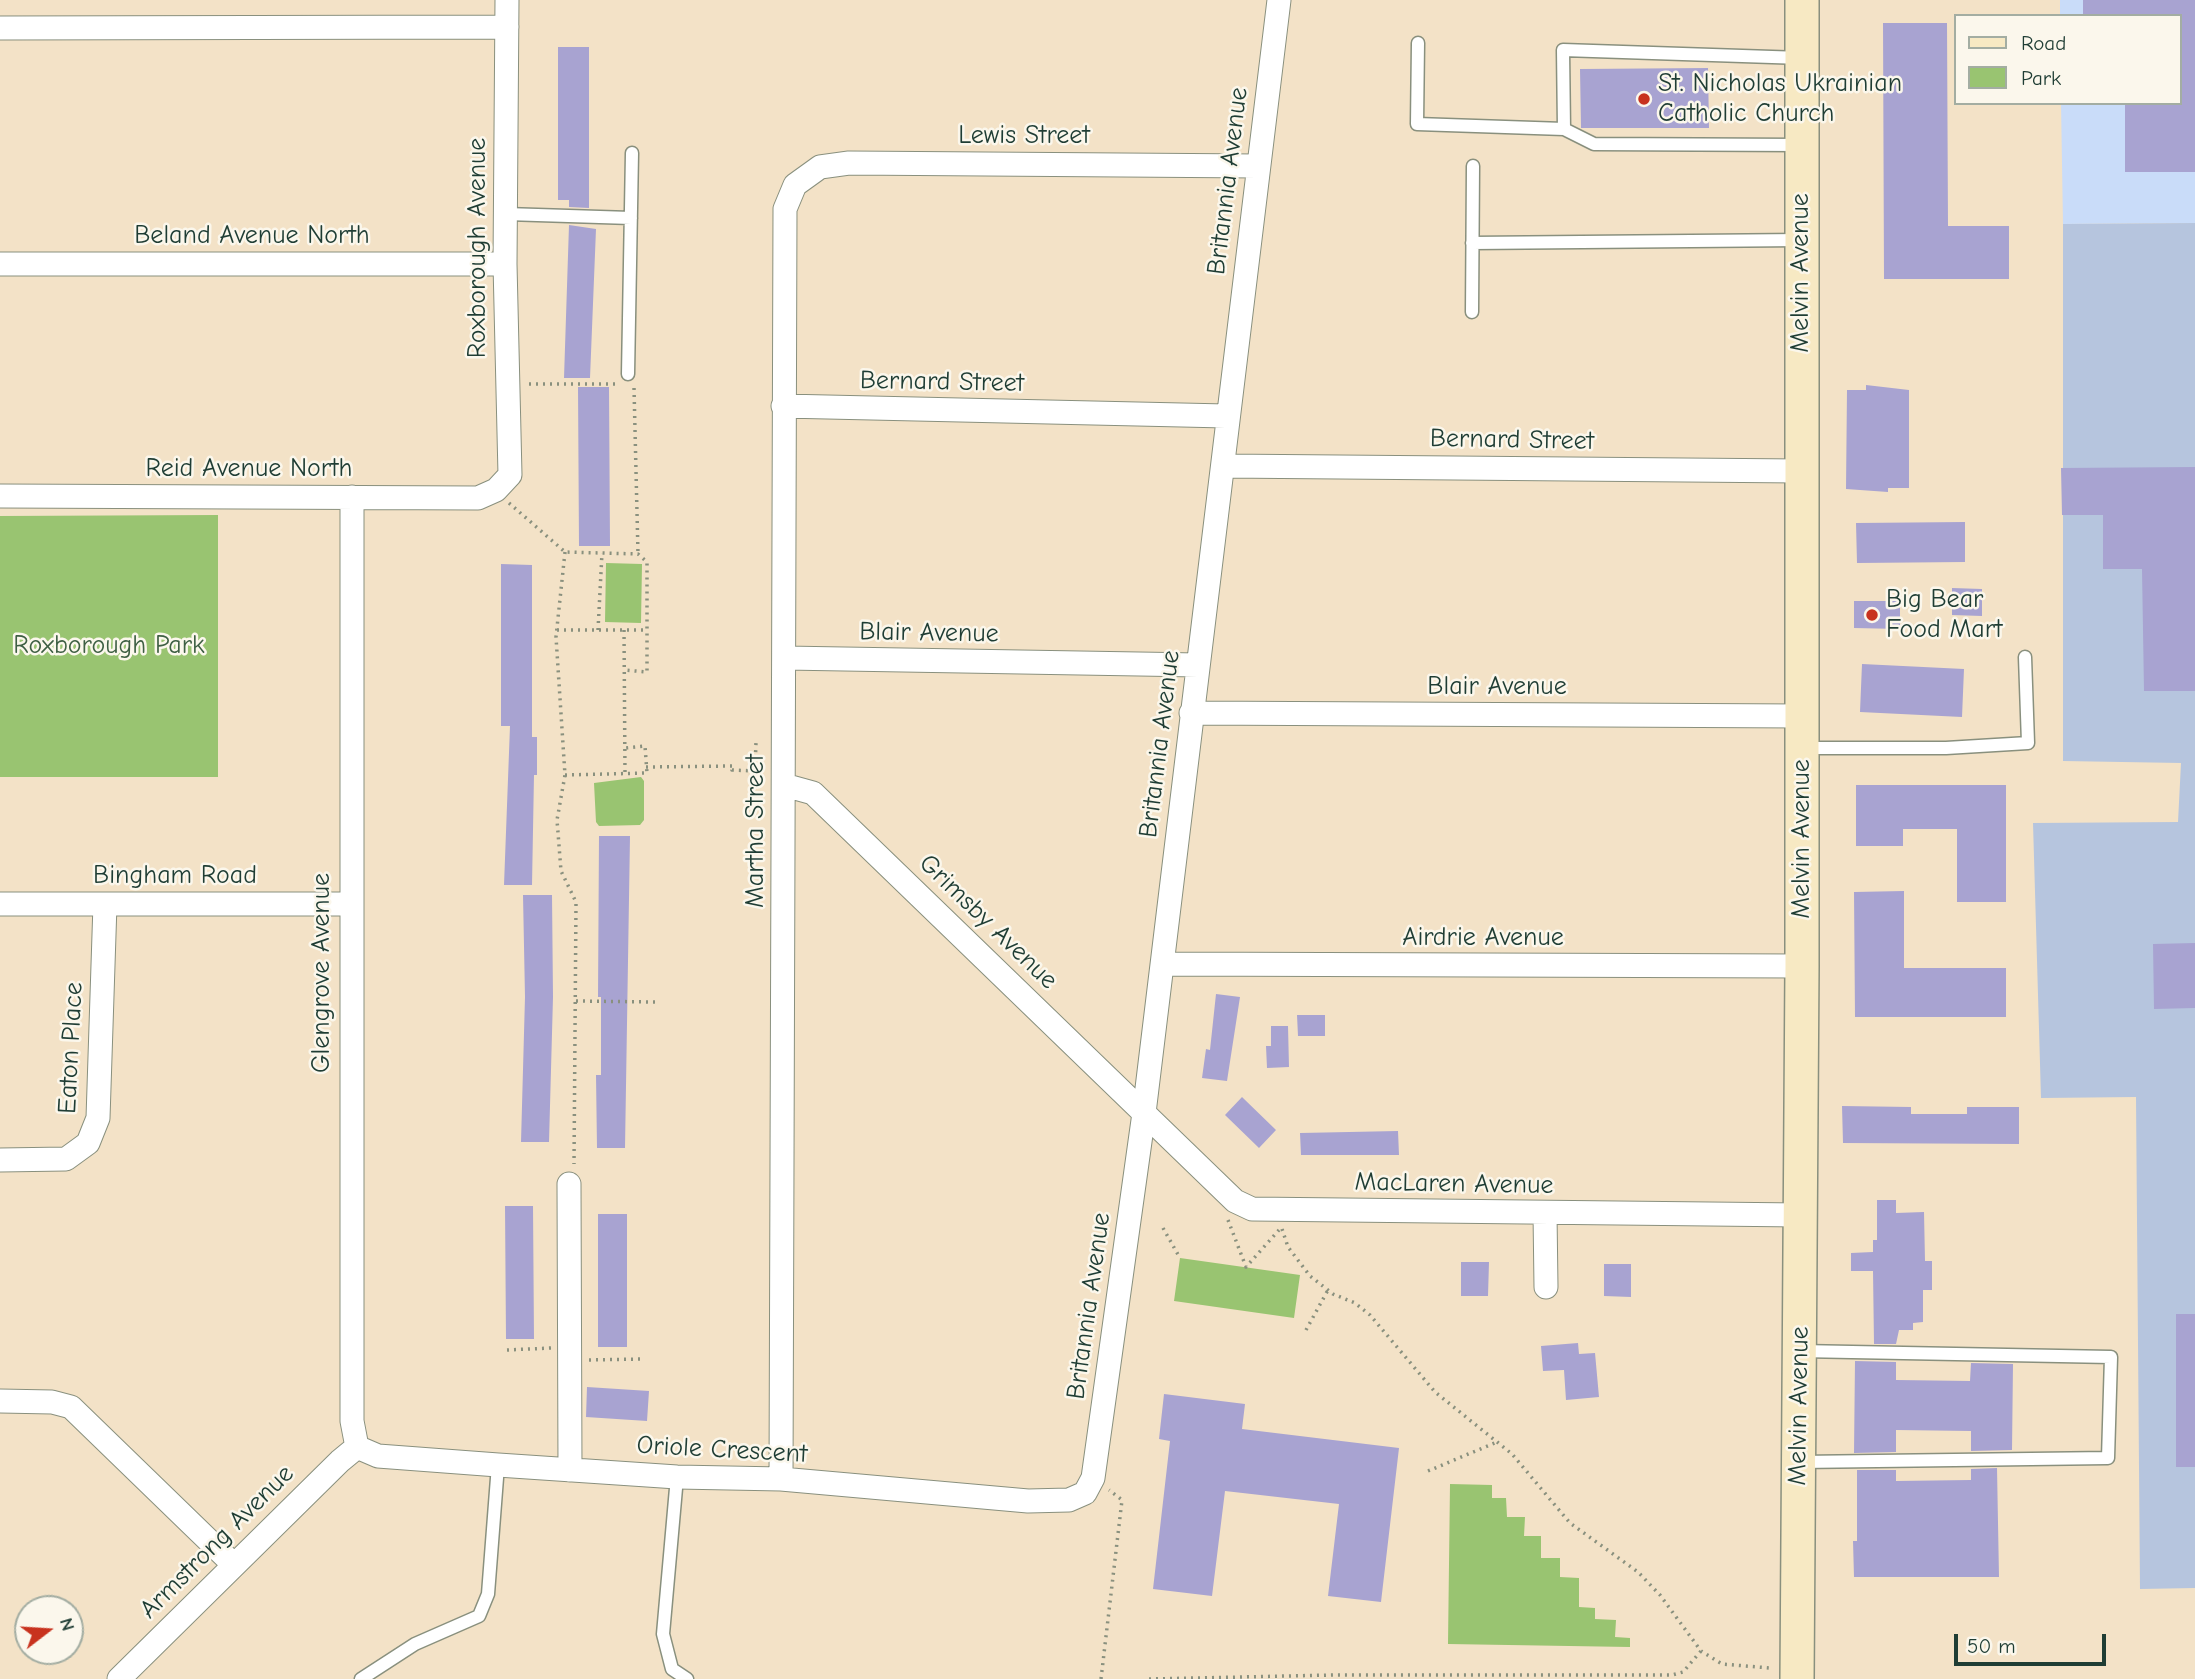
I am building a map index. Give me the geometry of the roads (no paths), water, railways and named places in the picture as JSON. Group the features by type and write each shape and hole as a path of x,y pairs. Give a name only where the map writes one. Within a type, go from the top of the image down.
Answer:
{"street":[{"name":"Roxborough Avenue","path":"496,490 510,475 505,264 507,0"},
{"name":"Britannia Avenue","path":"1089,1485 1144,1113 1191,713 1224,466 1226,416 1279,0"},
{"name":"Melvin Avenue","path":"1797,1673 1802,966 1802,0"},
{"path":"0,28 507,27"},
{"name":"Lewis Street","path":"795,185 820,167 849,163 1258,166"},
{"name":"Martha Street","path":"780,1479 785,785 785,209 795,185"},
{"name":"Beland Avenue North","path":"0,264 505,264"},
{"name":"Bernard Street","path":"783,406 1226,416"},
{"name":"Bernard Street","path":"1224,466 1800,471"},
{"name":"Reid Avenue North","path":"0,496 478,498 496,490"},
{"name":"Glengrove Avenue","path":"352,498 349,904 352,1424 357,1447"},
{"name":"Blair Avenue","path":"785,658 1198,665"},
{"name":"Blair Avenue","path":"1191,713 1802,732"},
{"name":"Grimsby Avenue","path":"785,785 813,793 1144,1113"},
{"name":"Bingham Road","path":"0,904 349,904"},
{"name":"Eaton Place","path":"0,1160 66,1159 88,1143 98,1118 106,904"},
{"name":"Airdrie Avenue","path":"1163,964 1802,966"},
{"name":"MacLaren Avenue","path":"1144,1113 1235,1201 1279,1218 1545,1213 1801,1215"},
{"path":"569,1184 570,1470"},
{"path":"1545,1213 1546,1287"},
{"path":"0,1401 52,1402 71,1407 234,1565"},
{"name":"Oriole Crescent","path":"357,1447 377,1456 677,1477 780,1479 1028,1501 1069,1500 1089,1485"},
{"name":"Armstrong Avenue","path":"119,1679 357,1447"}],"lane":[{"path":"1418,43 1417,124 1564,129 1594,144 1801,145"},
{"path":"1564,129 1563,50 1802,58"},
{"path":"628,380 632,153"},
{"path":"1472,312 1473,166"},
{"path":"506,214 631,218"},
{"path":"1472,243 1801,240"},
{"path":"1802,732 1946,748 2028,743 2025,657"},
{"path":"1799,1462 2108,1458 2112,1357 1800,1351"},
{"path":"361,1679 415,1644 479,1616 488,1594 498,1465"},
{"path":"677,1477 663,1634 672,1669 687,1679"}],"place":[{"name":"St. Nicholas Ukrainian Catholic Church","path":"1644,99"},
{"name":"Big Bear Food Mart","path":"1872,615"}],"park label":[{"name":"Roxborough Park","path":"109,646"}]}
